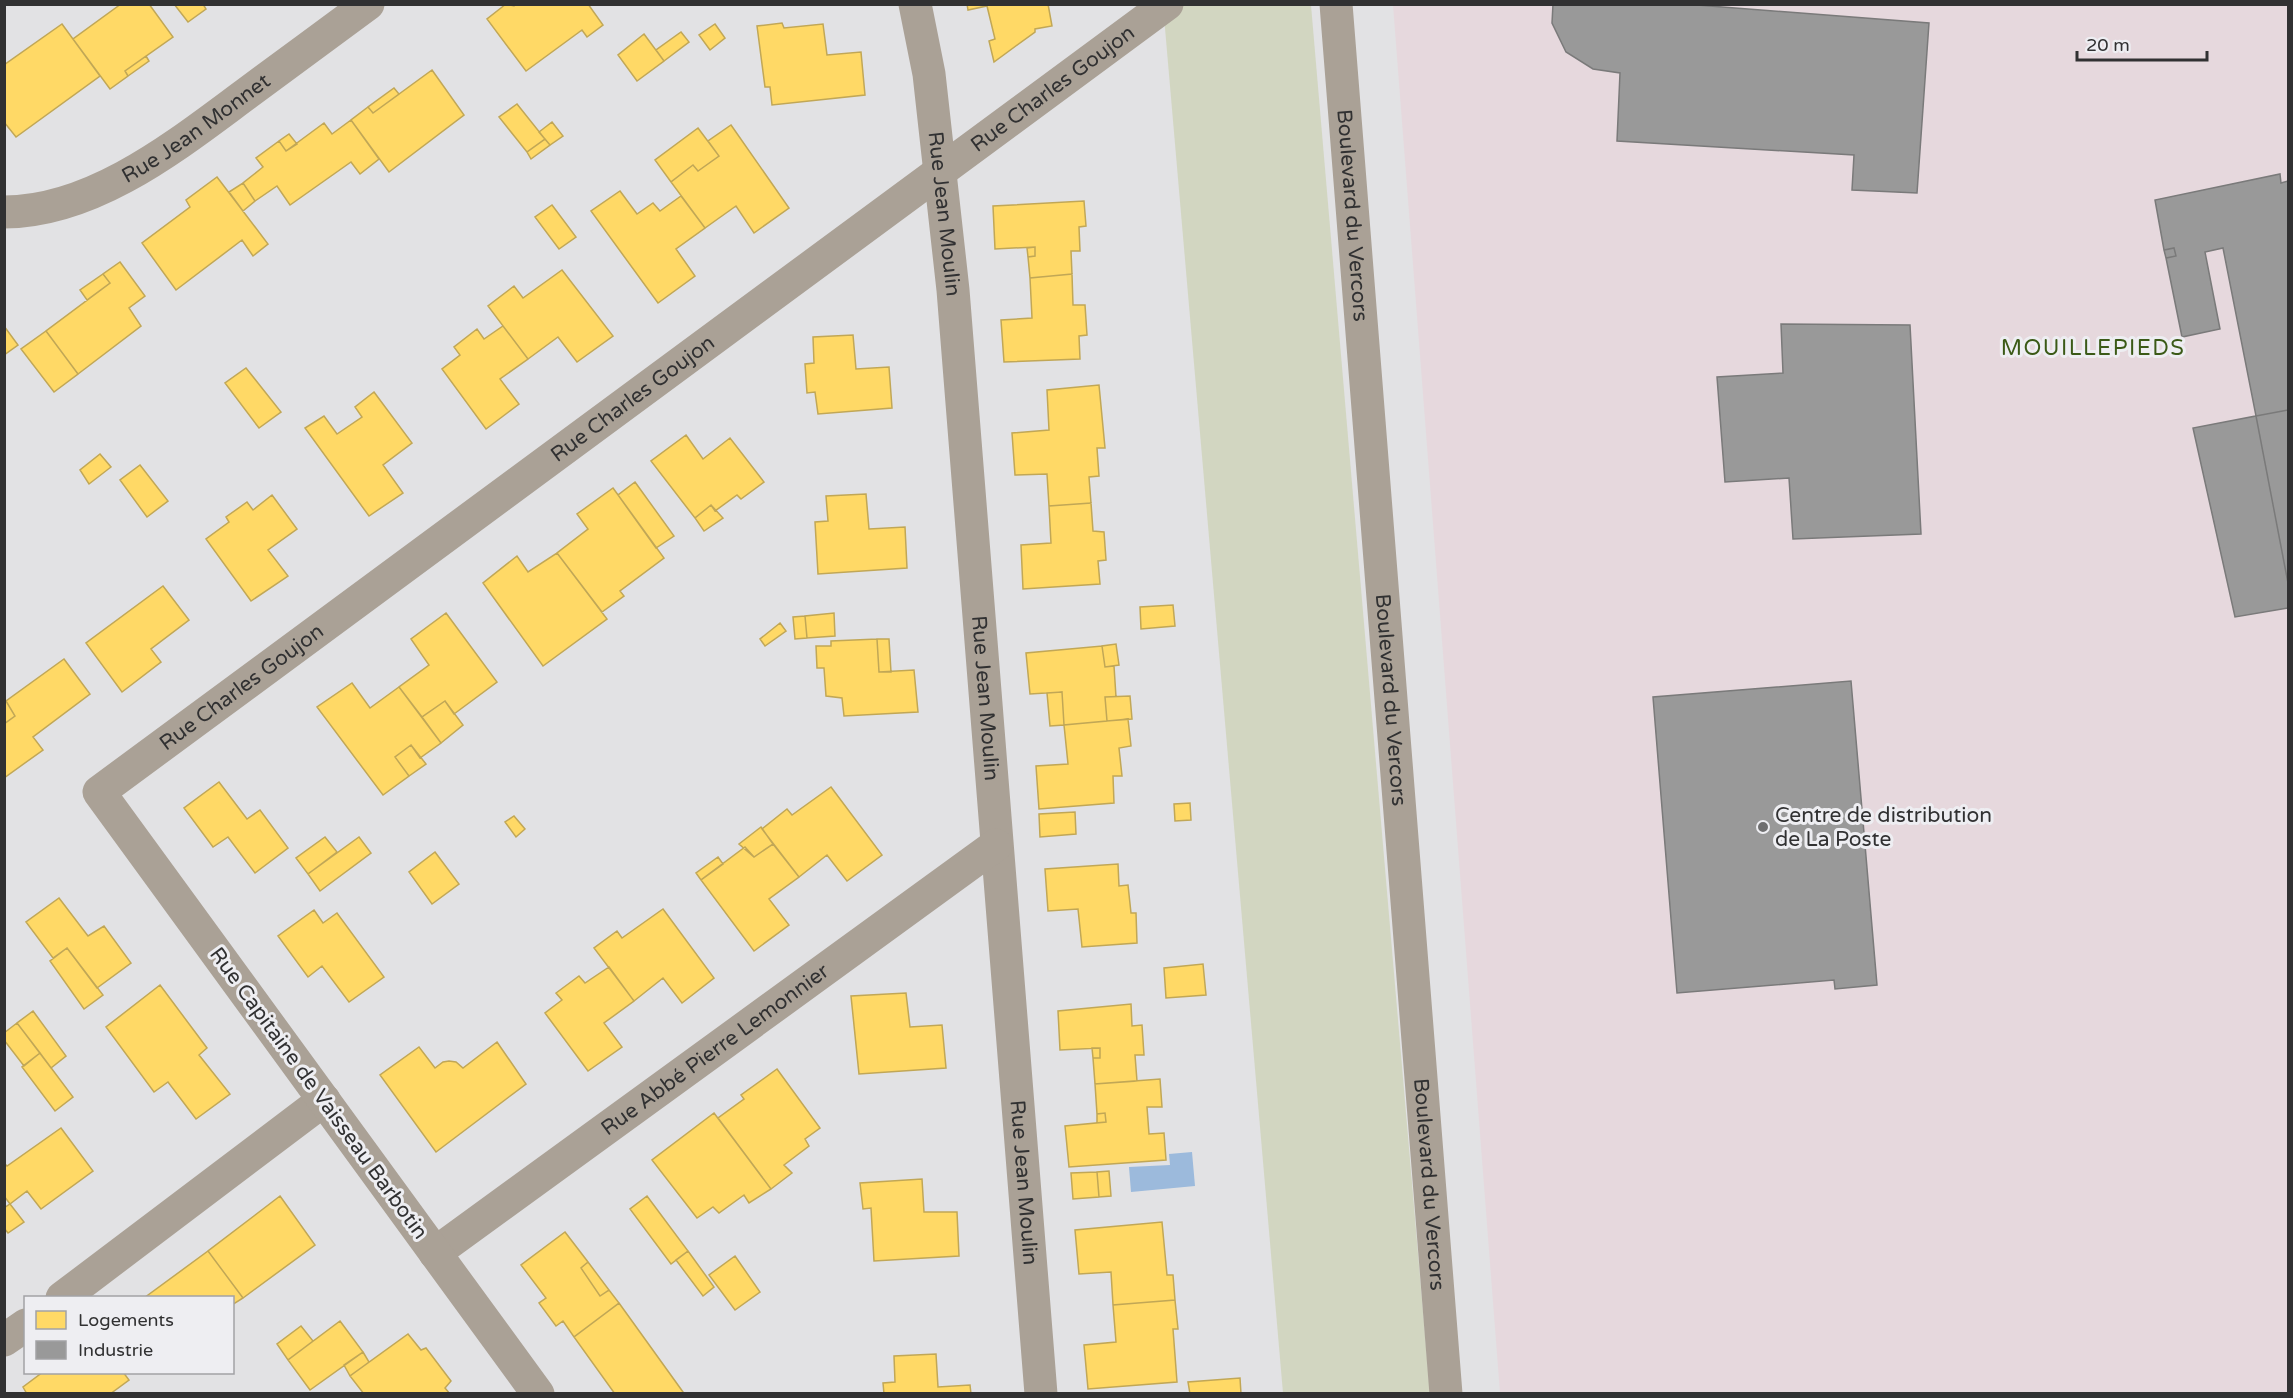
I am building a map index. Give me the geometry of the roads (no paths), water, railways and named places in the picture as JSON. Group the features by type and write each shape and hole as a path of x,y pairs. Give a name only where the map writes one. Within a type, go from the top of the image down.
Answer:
{"street":[{"name":"Rue Jean Monnet","path":"4,212 27,212 63,204 102,189 184,140 368,4"},
{"name":"Rue Jean Moulin","path":"915,4 929,74 953,290 1041,1394"},
{"name":"Rue Charles Goujon","path":"99,792 1167,4"},
{"name":"Boulevard du Vercors","path":"1336,4 1446,1394"},
{"name":"Rue Capitaine de Vaisseau Barbotin","path":"99,792 538,1394"},
{"name":"Rue Abbé Pierre Lemonnier","path":"435,1253 996,845"},
{"path":"65,1296 324,1100"},
{"path":"4,1340 24,1326"}],"water":[{"path":"1192,1152 1195,1186 1131,1192 1129,1167 1170,1165 1169,1154"}],"place":[{"name":"Centre de distribution de La Poste","path":"1763,827"}],"district":[{"name":"MOUILLEPIEDS","path":"2093,347"}]}
